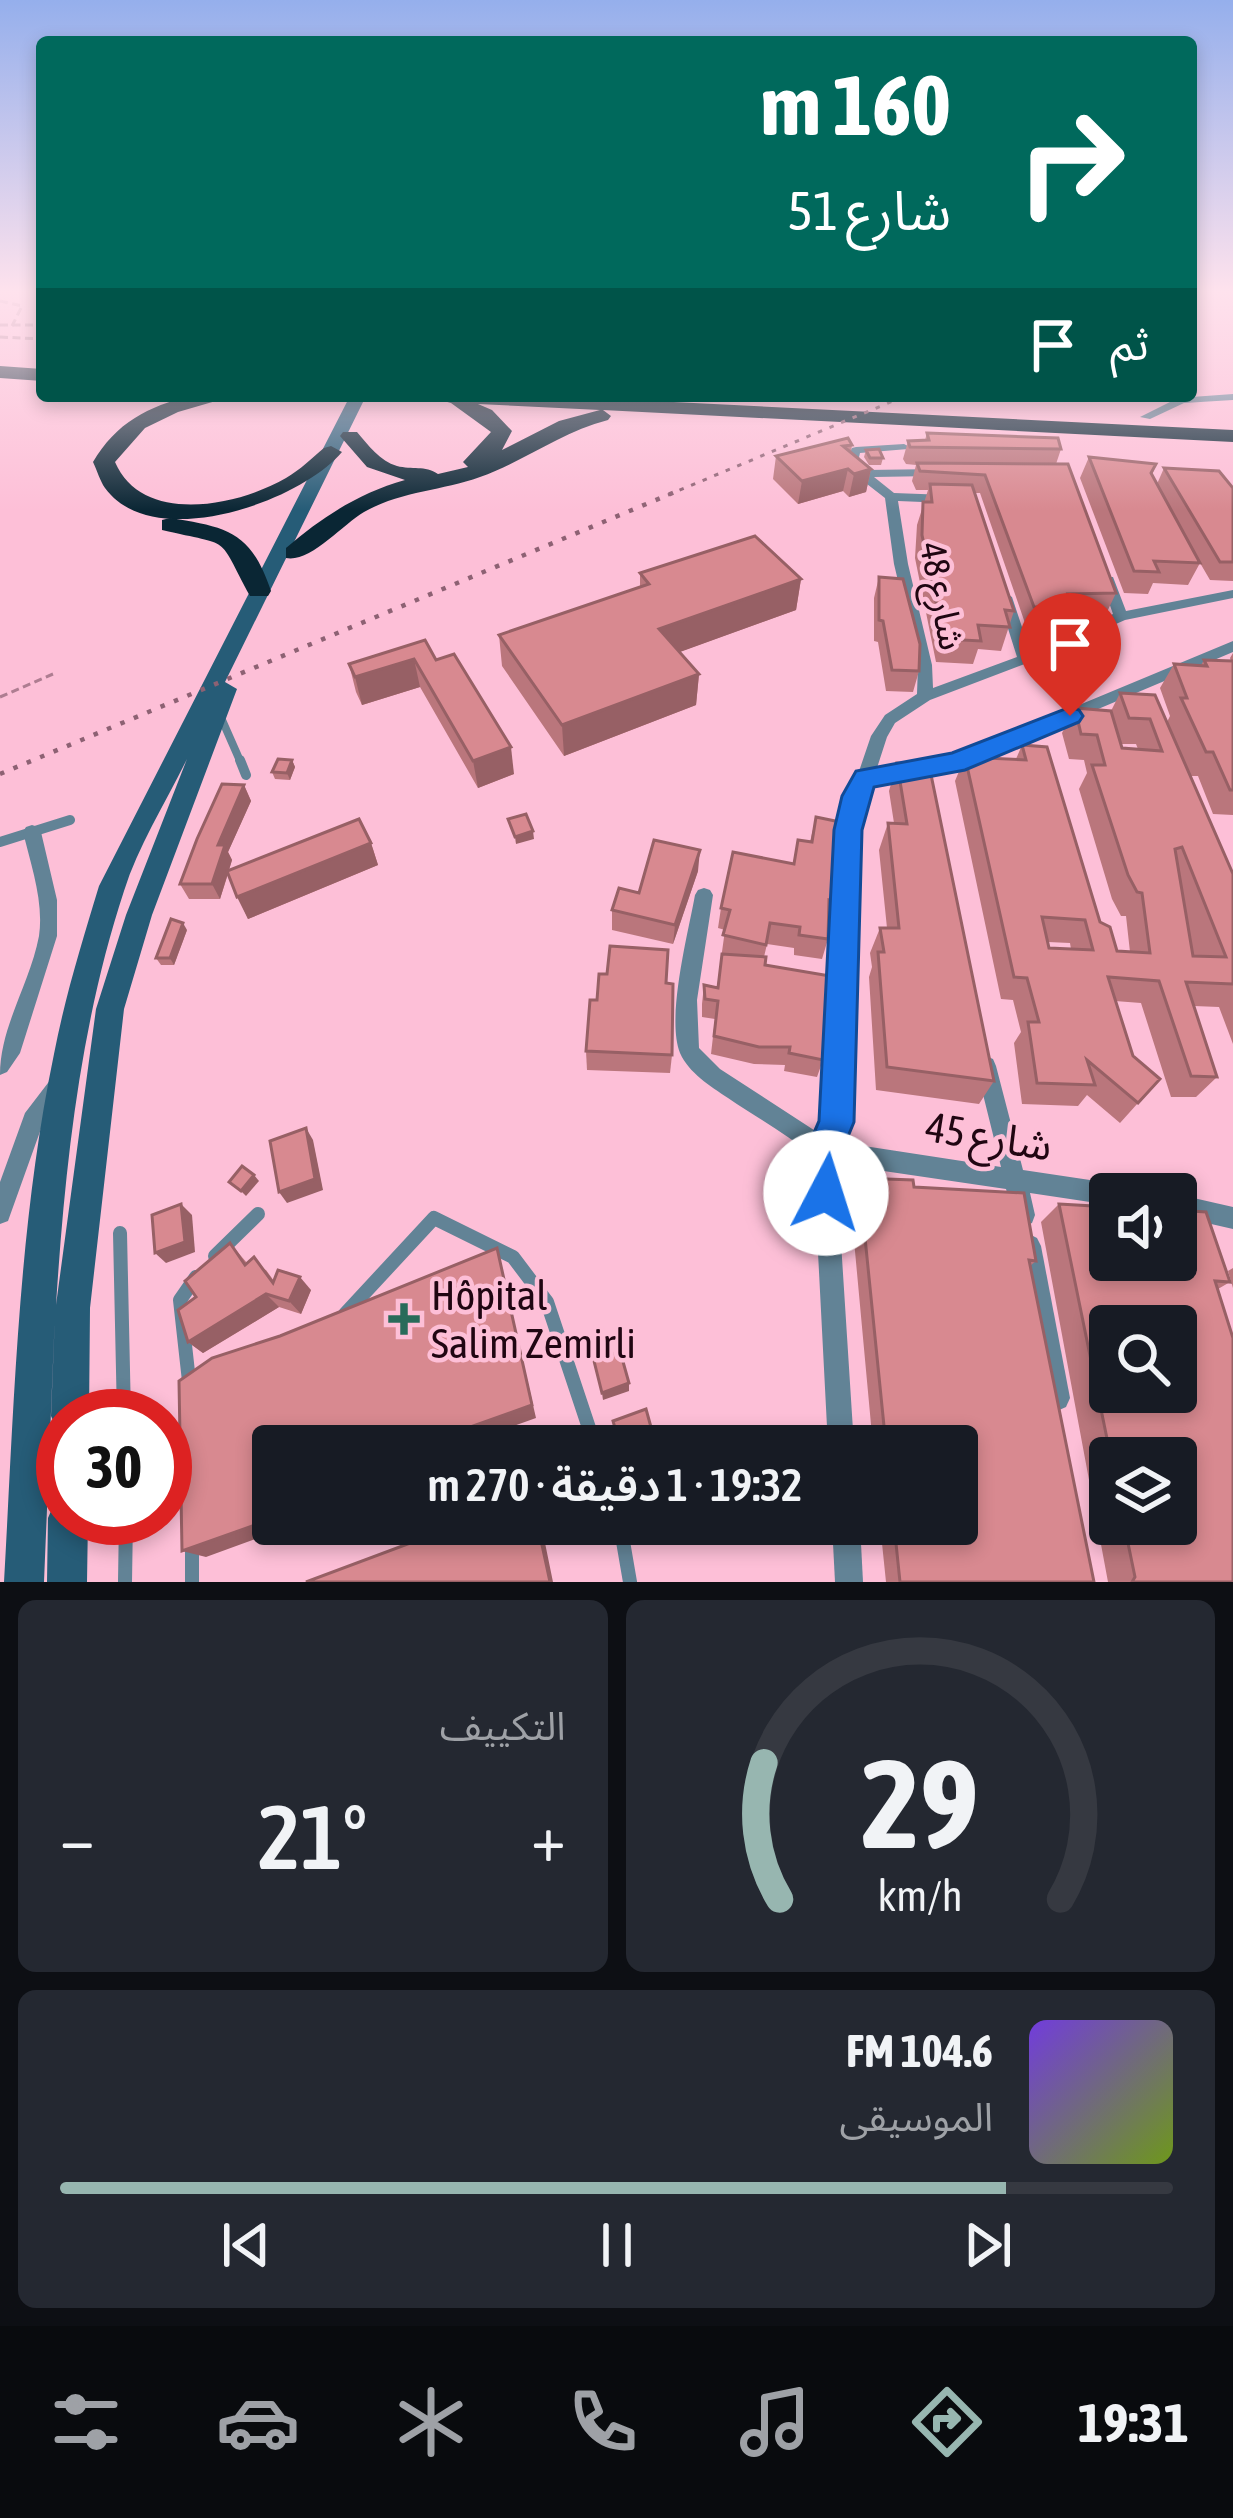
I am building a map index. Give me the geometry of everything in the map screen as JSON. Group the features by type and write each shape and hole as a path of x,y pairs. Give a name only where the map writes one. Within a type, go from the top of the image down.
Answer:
{"highway":[{"path":"0,372 36,375"},
{"path":"150,402 108,432 99,444 91,472 96,488 106,501 148,522 205,530 233,540 250,559 259,591"},
{"path":"199,402 160,412 121,435 104,462 112,484 155,508 215,509 258,499 293,483 331,452"},
{"path":"351,427 367,461 400,474 464,466 483,458 501,439 502,431 485,414 444,402"},
{"path":"552,402 669,408"},
{"path":"717,403 1233,436"},
{"path":"293,554 331,521 375,497 471,473 568,422 717,403 955,407 1233,422"}],"main road":[{"path":"251,620 259,591 331,452 351,427 357,402"},
{"path":"24,1582 44,1224 66,1076 97,932 112,886 251,620 293,554 366,402"},
{"path":"71,1389 73,1308 110,1009 208,708"},
{"path":"67,1582 68,1545"}],"street":[{"path":"1197,399 1233,398"},
{"path":"1146,417 1178,402"},
{"path":"904,446 856,450 853,457 862,474 952,472"},
{"name":"شارع 48","path":"841,1425 824,1151 836,1122 848,830 890,719 925,696 925,665 891,497 862,474"},
{"path":"891,497 973,500"},
{"path":"1099,556 1121,616"},
{"path":"1196,577 1207,598"},
{"path":"1003,591 1025,659"},
{"path":"925,696 1121,616 1233,594"},
{"path":"866,778 890,772 930,781 1233,646"},
{"path":"1216,657 1225,674"},
{"path":"1140,688 1149,710"},
{"path":"1036,730 1042,751"},
{"path":"0,1065 10,1053 47,936 48,901 32,832"},
{"path":"704,895 687,1003 687,1049 703,1068 800,1128 824,1151"},
{"path":"982,1044 1017,1179 1062,1425"},
{"path":"2,1205 33,1120 66,1076"},
{"name":"شارع 45","path":"824,1151 1089,1191"},
{"path":"1197,1216 1233,1218"},
{"path":"847,1545 849,1582"}],"lane":[{"path":"208,708 246,776"},
{"path":"0,842 70,820"},
{"path":"205,1379 190,1389 180,1300 199,1273 258,1214"},
{"path":"343,1316 434,1218 513,1258 547,1301 588,1425"},
{"path":"121,1233 124,1389"},
{"path":"125,1582 126,1545"},
{"path":"191,1545 192,1582"},
{"path":"624,1545 630,1582"}],"path":[{"path":"0,697 53,674"}],"building":[{"path":"927,433 1058,438 1061,449 910,447 908,441 929,440"},
{"path":"848,438 852,445 843,446 871,469 854,474 848,469 802,481 776,456"},
{"path":"879,449 883,458 870,458 866,450"},
{"path":"1089,457 1156,464 1151,473 1200,563 1154,561 1159,572 1134,571"},
{"path":"917,463 1068,464 1116,593 1068,594 1074,607 1034,607 985,475 920,471"},
{"path":"1164,468 1219,471 1233,488 1233,562 1220,562"},
{"path":"930,484 972,485 1014,611 1005,610 1010,627 978,625 981,641 944,639 922,535 923,502 932,502"},
{"path":"755,536 801,579 659,629 699,674 562,725 499,635 649,584 640,573"},
{"path":"879,577 903,579 920,644 919,671 892,670 883,621 879,620"},
{"path":"425,640 436,660 454,654 511,747 473,761 414,659 355,677 349,664"},
{"path":"1204,660 1233,661 1233,790 1213,752 1206,752 1181,698 1187,698 1174,664 1207,666"},
{"path":"1120,693 1155,695 1233,874 1233,984 1186,982 1217,1077 1191,1076 1159,981 1108,977 1133,1056 1160,1079 1138,1103 1087,1060 1095,1085 1037,1083 1028,1022 1039,1022 1027,978 1014,977 965,757 1026,760 1022,745 1047,747 1100,922 1110,927 1117,951 1150,953 1142,893 1128,875 1092,765 1105,765 1097,735 1081,734 1075,708 1111,711 1122,748 1162,751 1150,719 1129,718","holes":["1182,847 1226,957 1193,956 1175,849","1042,917 1085,920 1093,950 1049,948"]},
{"path":"278,759 292,760 287,773 272,772"},
{"path":"897,763 929,765 994,1081 887,1067 878,952 884,952 880,928 899,928 888,823 907,824"},
{"path":"222,784 244,785 218,845 225,845 212,884 180,884 197,839"},
{"path":"526,814 533,831 515,837 508,819"},
{"path":"816,817 840,822 828,939 799,935 800,927 770,923 766,945 723,935 730,910 721,908 733,852 794,864 798,840 812,842"},
{"path":"359,819 371,843 237,897 227,871"},
{"path":"654,840 700,850 675,925 612,910 619,888 639,893"},
{"path":"171,919 183,923 170,958 156,958"},
{"path":"610,946 668,950 666,983 673,984 672,1055 586,1051 590,1000 597,1000 599,974 607,974"},
{"path":"722,954 766,957 765,965 830,976 823,1060 789,1053 790,1047 759,1047 714,1036 718,1001 705,999 704,985 718,988"},
{"path":"306,1128 315,1179 279,1192 270,1141"},
{"path":"242,1166 254,1175 241,1191 229,1182"},
{"path":"859,1178 913,1180 914,1187 1024,1193 1036,1261 1029,1260 1094,1582 900,1582 896,1545 978,1545 978,1425 884,1425"},
{"path":"181,1204 185,1242 155,1253 152,1215"},
{"path":"1059,1204 1089,1206 1089,1281 1197,1281 1197,1211 1206,1212 1230,1282 1215,1281 1233,1338 1233,1582 1132,1582 1128,1545 1197,1545 1197,1437 1107,1437 1102,1413 1197,1413 1197,1305 1089,1305 1089,1351"},
{"path":"230,1243 245,1265 254,1257 273,1283 278,1270 300,1277 289,1301 266,1294 188,1342 178,1310 196,1297 185,1281"},
{"path":"497,1248 532,1405 476,1425 252,1425 252,1526 182,1551 182,1545 192,1545 192,1389 179,1389 179,1381 212,1358 280,1336"},
{"path":"620,1351 629,1383 602,1393 594,1361"},
{"path":"646,1409 650,1425 614,1425 613,1421"},
{"path":"405,1545 542,1545 550,1582 306,1582"}],"railway":[{"path":"668,495 891,402"},
{"path":"0,774 675,492"}],"place":[{"name":"Hôpital Salim Zemirli","path":"404,1319"}],"route":[{"path":"826,1193 824,1151 836,1122 848,830 856,796 866,778 956,763 1070,716"}]}
